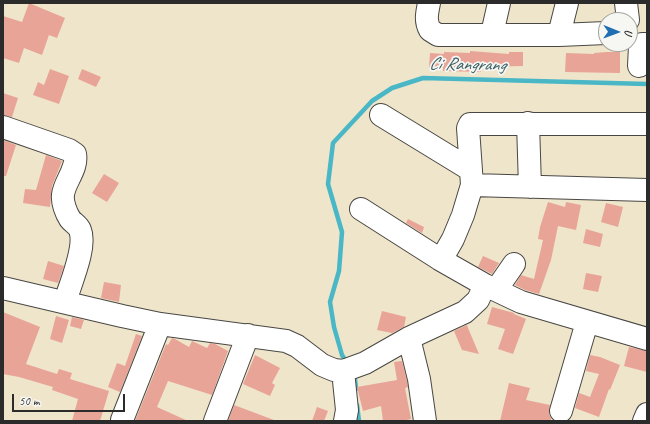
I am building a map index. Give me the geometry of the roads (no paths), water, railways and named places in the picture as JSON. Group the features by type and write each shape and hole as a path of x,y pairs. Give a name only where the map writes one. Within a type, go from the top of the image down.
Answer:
{"street":[{"path":"429,3 426,22 430,30 435,34 559,35 598,33"},
{"path":"492,34 498,3"},
{"path":"559,35 567,3"},
{"path":"639,66 640,46 642,44 647,44"},
{"path":"381,115 471,177 530,186 647,190"},
{"path":"528,123 530,186"},
{"path":"441,260 453,239 463,215 471,177 468,128 470,124 647,124"},
{"path":"3,127 68,150 75,154 76,158 63,194 63,202 70,219 75,223 80,231 82,247 65,302"},
{"path":"362,209 441,260 521,302 647,340"},
{"path":"3,288 160,324 286,341 297,346 322,365 334,370 353,368 410,338 465,312 514,264"},
{"path":"561,411 588,322"},
{"path":"122,420 160,324"},
{"path":"215,421 248,335"},
{"path":"410,338 426,421"},
{"path":"345,421 353,368"},
{"path":"644,421 647,414"}],"waterway":[{"name":"Ci Rangrang","path":"347,363 342,355 334,327 330,302 339,271 342,232 328,184 333,143 372,101 392,88 423,78 647,84"},
{"name":"Ci Rangrang","path":"352,374 355,379 356,389"},
{"name":"Ci Rangrang","path":"357,405 359,421"}]}
